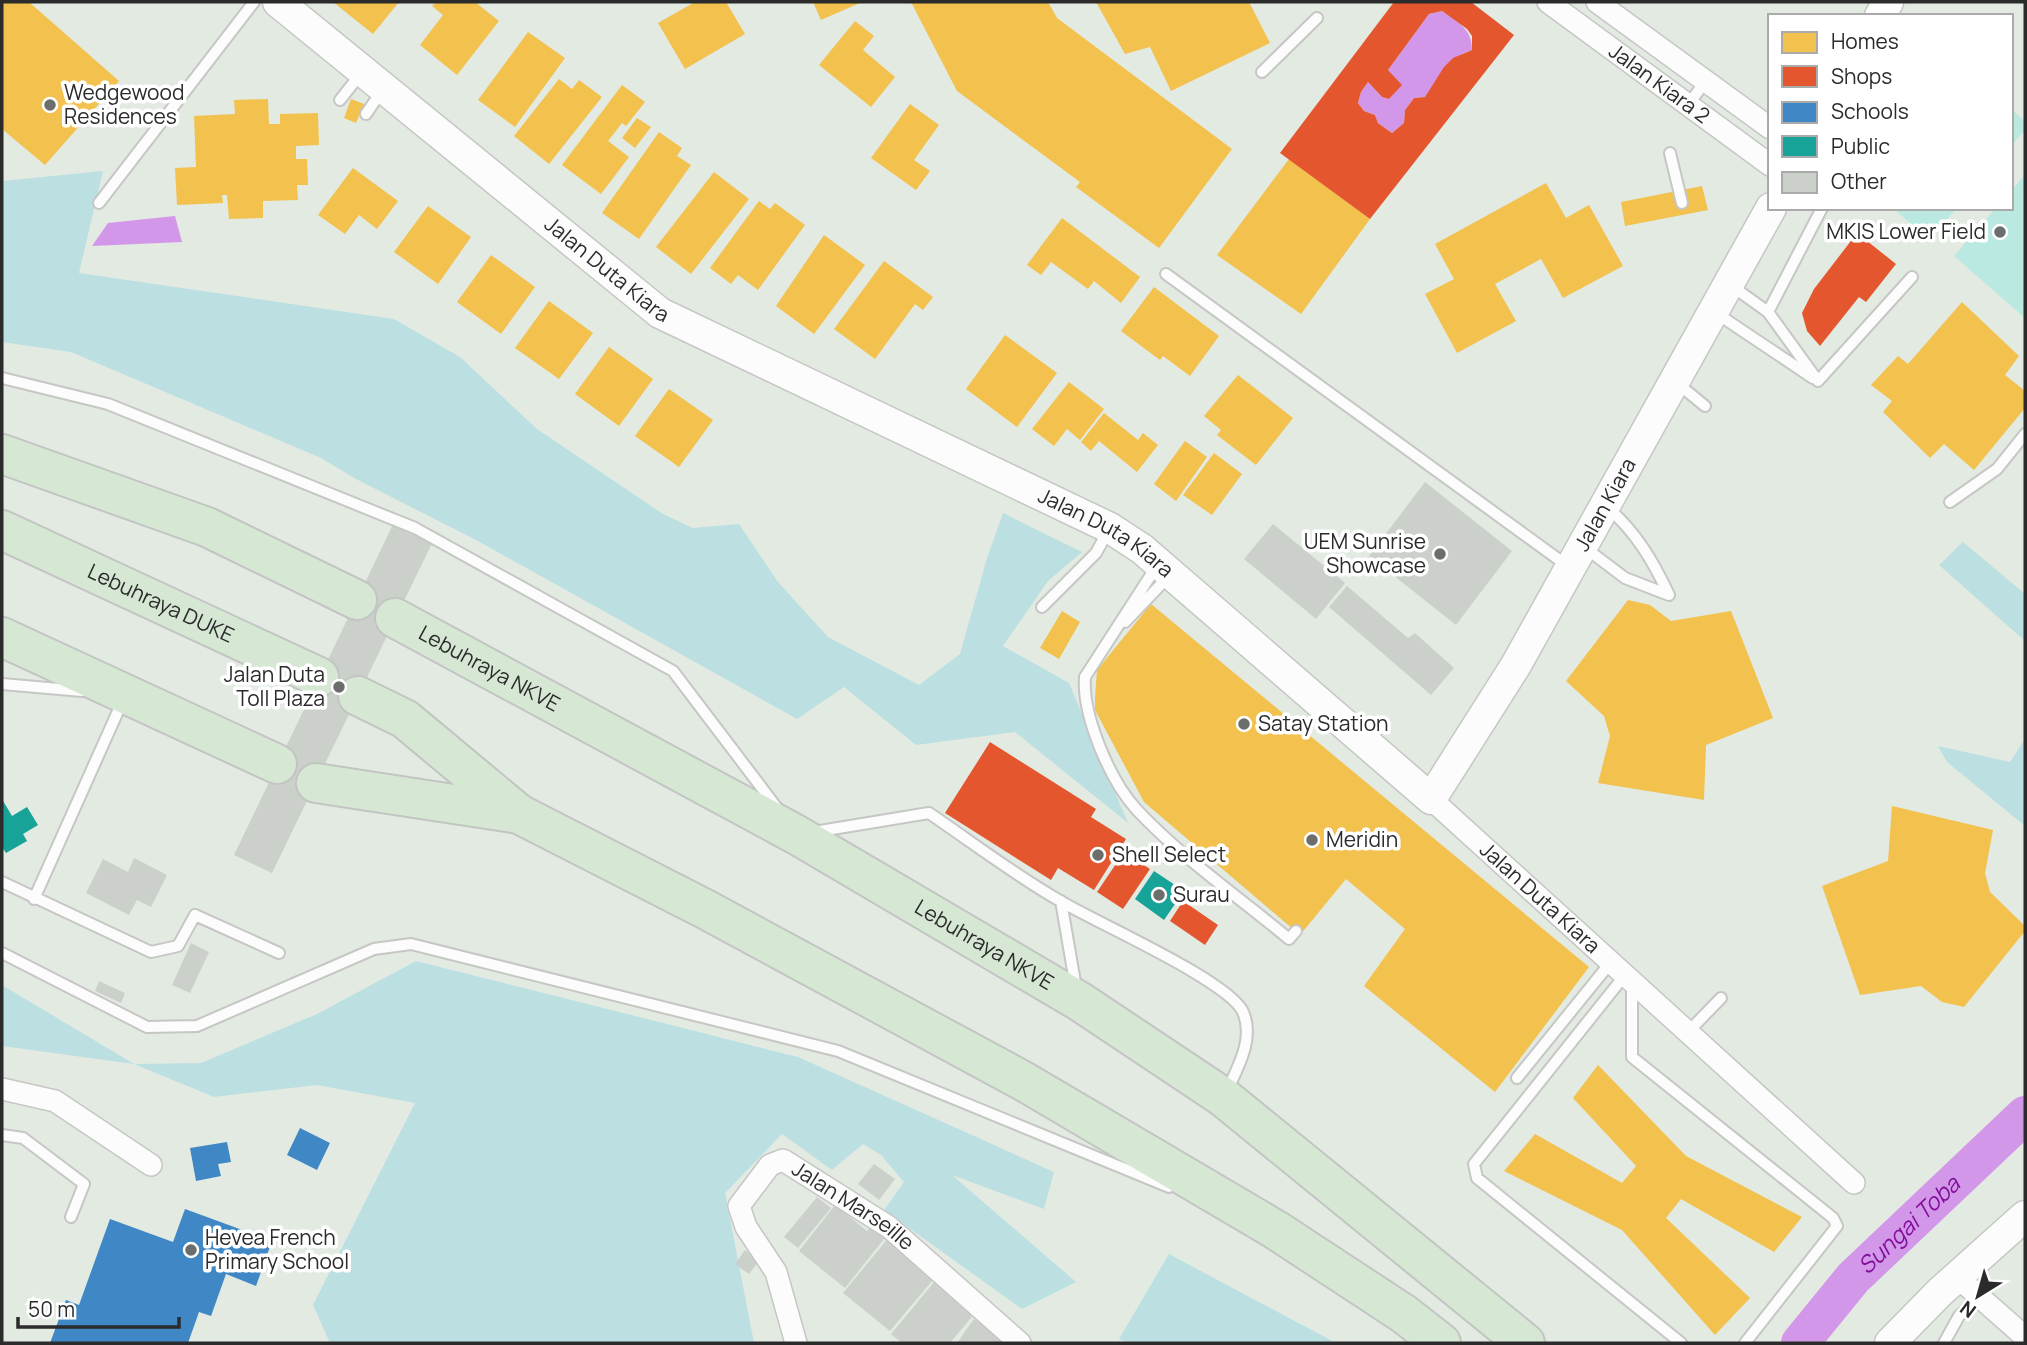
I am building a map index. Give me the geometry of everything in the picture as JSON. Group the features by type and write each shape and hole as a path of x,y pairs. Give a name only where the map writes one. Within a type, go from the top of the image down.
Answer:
{"highway":[{"path":"2,454 207,527 357,600"},
{"name":"Lebuhraya DUKE","path":"2,530 319,677"},
{"name":"Lebuhraya NKVE","path":"396,618 797,835 1079,1001 1223,1097 1525,1343"},
{"path":"2,637 277,764"},
{"path":"358,696 405,719 519,814 705,909 1025,1082 1276,1230 1404,1314 1441,1343"},
{"path":"316,783 519,814"}],"main road":[{"name":"Jalan Duta Kiara","path":"278,2 660,313 1110,528 1165,569 1431,799"},
{"name":"Jalan Kiara","path":"1431,799 1486,716 1770,210"},
{"path":"1890,1343 1957,1277 2025,1216"}],"street":[{"name":"Jalan Kiara 2","path":"1548,2 1768,164"},
{"name":"Jalan Kiara 2","path":"1597,2 1768,127"},
{"name":"Jalan Duta Kiara","path":"1431,799 1854,1183"},
{"path":"2,1089 55,1101 151,1165"},
{"name":"Jalan Marseille","path":"796,1343 776,1272 746,1227 739,1206 770,1165 783,1160 889,1227 1020,1343"},
{"path":"1957,1277 2025,1337"}],"lane":[{"path":"99,203 254,2"},
{"path":"1262,72 1317,18"},
{"path":"340,100 374,79"},
{"path":"366,114 374,79"},
{"path":"1688,105 1705,82"},
{"path":"1670,153 1682,203"},
{"path":"1768,312 1821,210"},
{"path":"1166,274 1576,556 1669,595 1651,557 1625,522 1605,506"},
{"path":"1818,381 1912,277"},
{"path":"1729,284 1768,312 1818,381"},
{"path":"1714,312 1818,381"},
{"path":"2,378 108,404 415,528 673,671 797,835 929,813 1061,901 1210,981 1242,1010 1248,1032 1240,1064 1223,1097"},
{"path":"1675,382 1705,406"},
{"path":"1950,502 1997,469 2025,434"},
{"path":"1042,607 1096,553 1110,528"},
{"path":"1117,629 1145,604 1165,569"},
{"path":"1165,569 1095,657 1085,677 1105,755 1135,808 1289,939 1296,931"},
{"path":"2,684 126,694 34,899"},
{"path":"2,882 151,952 178,946 195,915 279,953"},
{"path":"1061,901 1079,1001"},
{"path":"2,953 148,1027 197,1026 373,949 411,944 838,1051 1176,1190"},
{"path":"1517,1079 1623,973"},
{"path":"1623,973 1474,1164 1473,1171 1477,1178 1681,1343"},
{"path":"1623,973 1632,1057 1833,1218 1837,1226 1745,1343"},
{"path":"1688,1032 1721,998"},
{"path":"2,1135 23,1138 84,1184 71,1217"},
{"path":"1201,1200 1276,1230"},
{"path":"1944,1343 1959,1316 1980,1296"}],"shaded area":[{"path":"1442,11 1467,32 1472,50 1450,63 1425,97 1414,98 1405,110 1404,123 1392,133 1378,123 1375,115 1364,111 1358,103 1361,92 1368,82 1382,97 1389,99 1401,85 1388,70 1429,14"},
{"path":"2013,111 2025,121 2025,130 2013,144"},
{"path":"103,171 79,273 394,319 460,357 537,429 663,514 693,528 739,524 778,582 828,637 919,685 960,654 987,558 1003,513 1082,552 1048,581 1003,646 1069,683 1128,823 1015,732 916,745 844,687 797,719 476,540 356,479 321,458 71,352 2,342 2,181"},
{"name":"MKIS Lower Field","path":"2025,175 2025,318 1954,256 1994,210 2013,210 2013,189"},
{"path":"1895,210 1955,210 1929,240"},
{"path":"175,216 182,242 92,246 108,223"},
{"path":"1963,542 2025,594 2025,641 1939,565"},
{"path":"2025,739 2025,826 1947,762 1938,746 2010,762"},
{"path":"416,961 798,1057 1054,1172 1044,1209 952,1175 1076,1282 1022,1309 884,1210 904,1182 881,1155 863,1144 832,1170 782,1134 725,1193 754,1343 330,1343 313,1305 415,1103 317,1085 214,1097 134,1064 201,1063 317,1014"},
{"path":"2,985 134,1064 2,1046"},
{"path":"1169,1254 1336,1343 1127,1343 1119,1339"}],"building: Homes":[{"name":"Wedgewood Residences","path":"2,2 29,2 119,81 45,165 2,129"},
{"path":"333,2 399,2 373,34"},
{"path":"436,2 475,2 499,21 457,75 420,45 443,15 432,6"},
{"path":"695,2 726,2 745,34 685,69 658,23"},
{"path":"813,2 862,2 821,20"},
{"path":"911,2 1048,2 1057,18 1232,149 1159,248 1076,187 1080,182 957,91"},
{"path":"1096,2 1249,2 1270,43 1171,91 1150,47 1125,54"},
{"path":"855,21 874,36 863,50 895,77 871,107 819,65"},
{"path":"528,32 565,58 515,127 478,100"},
{"path":"559,79 572,89 579,80 602,97 549,164 514,136"},
{"path":"622,85 645,102 626,126 622,123 608,141 629,157 601,194 562,165"},
{"path":"268,99 269,124 280,124 280,114 318,113 319,145 296,146 296,159 307,159 308,185 297,185 298,200 263,201 263,218 229,219 227,195 222,195 223,203 177,205 175,168 196,167 194,116 235,114 234,100"},
{"path":"351,99 364,104 356,123 344,118"},
{"path":"910,104 939,125 914,160 930,171 916,190 871,158"},
{"path":"637,118 651,127 635,148 622,138"},
{"path":"659,132 682,148 677,156 691,165 639,239 602,213"},
{"path":"1289,159 1370,219 1301,314 1217,255"},
{"path":"353,168 398,201 377,229 359,215 345,234 318,215"},
{"path":"714,172 749,199 691,274 656,247"},
{"path":"1546,183 1566,218 1589,205 1623,266 1563,298 1541,259 1495,284 1516,321 1457,353 1425,294 1454,279 1435,244"},
{"path":"1702,186 1708,210 1625,226 1621,202"},
{"path":"759,201 770,209 775,203 805,225 758,290 738,275 731,284 710,268"},
{"path":"428,206 471,237 438,284 394,252"},
{"path":"1062,218 1140,277 1121,303 1094,281 1088,289 1051,262 1041,275 1027,265"},
{"path":"824,235 865,265 814,334 776,306"},
{"path":"491,255 535,287 501,334 457,302"},
{"path":"884,261 933,297 923,310 915,304 875,359 834,329"},
{"path":"1154,287 1219,336 1190,376 1163,356 1160,360 1121,331"},
{"path":"549,301 593,333 559,379 515,348"},
{"path":"1962,302 2019,356 2005,375 2025,391 2025,408 1974,470 1944,444 1930,458 1883,412 1892,401 1871,385 1898,356 1908,364"},
{"path":"1005,335 1057,373 1017,427 966,389"},
{"path":"609,347 653,379 619,426 575,394"},
{"path":"1238,375 1293,418 1256,465 1217,435 1221,430 1204,416"},
{"path":"1069,382 1104,409 1080,440 1067,429 1054,446 1032,429"},
{"path":"669,389 713,420 679,467 635,436"},
{"path":"1104,413 1138,440 1143,433 1158,445 1137,472 1099,441 1091,451 1081,442"},
{"path":"1185,441 1207,457 1176,501 1154,484"},
{"path":"1214,453 1242,474 1212,515 1183,495"},
{"path":"1628,600 1650,605 1671,621 1731,611 1773,718 1706,745 1704,800 1598,783 1610,736 1604,716 1566,681"},
{"name":"Meridin","path":"1151,604 1589,967 1495,1092 1364,986 1405,929 1346,879 1300,935 1144,802 1095,710 1095,698 1097,670"},
{"path":"1062,611 1080,622 1059,659 1040,648"},
{"path":"1892,806 1993,830 1985,873 1990,892 2025,926 2025,931 1964,1007 1942,1002 1921,986 1860,995 1822,886 1888,861"},
{"path":"1598,1065 1686,1156 1802,1217 1774,1252 1681,1199 1666,1218 1750,1298 1715,1335 1622,1230 1504,1171 1535,1134 1622,1183 1636,1166 1573,1098"}],"building: Shops":[{"path":"1394,2 1471,2 1514,35 1370,219 1280,153","holes":["1442,11 1467,29 1472,36 1472,50 1453,58 1425,97 1414,98 1405,110 1404,123 1392,133 1378,123 1375,115 1364,111 1358,103 1368,82 1382,97 1389,99 1402,85 1388,70 1429,14"]},
{"path":"1857,233 1896,264 1866,302 1859,297 1820,346 1807,331 1802,313 1814,289"},
{"path":"990,742 1096,809 1091,817 1126,839 1094,890 1058,868 1051,880 945,813"},
{"path":"1124,852 1150,869 1123,909 1097,892"},
{"path":"1183,901 1218,925 1205,945 1170,921"}],"building: Schools":[{"path":"300,1128 330,1143 317,1170 287,1155"},
{"path":"227,1142 231,1162 218,1164 221,1176 196,1181 190,1148"},
{"path":"185,1209 272,1241 256,1286 226,1274 211,1316 199,1312 188,1343 50,1343 66,1300 79,1305 110,1219 173,1242"}],"building: Public":[{"path":"2,799 12,816 27,807 38,825 23,834 27,841 6,853 2,847"},
{"name":"Surau","path":"1154,871 1184,891 1164,920 1135,899"}],"building: Other":[{"name":"UEM Sunrise Showcase","path":"1425,482 1512,551 1456,625 1369,556"},
{"name":"Jalan Duta Toll Plaza","path":"398,514 437,533 272,873 234,855"},
{"path":"1273,524 1345,583 1316,619 1244,559"},
{"path":"1347,586 1408,638 1415,633 1454,668 1431,695 1329,607"},
{"path":"134,858 167,875 151,907 137,900 129,915 86,893 103,859 128,872"},
{"path":"191,943 209,952 190,993 172,985"},
{"path":"99,981 125,993 121,1003 95,991"},
{"path":"874,1164 895,1179 879,1200 858,1184"},
{"path":"817,1197 831,1208 798,1248 784,1237"},
{"path":"835,1205 867,1231 874,1223 888,1234 845,1288 799,1251"},
{"path":"890,1236 937,1275 890,1331 843,1293"},
{"path":"745,1250 759,1261 749,1274 735,1264"},
{"path":"935,1281 975,1313 950,1343 902,1343 891,1334"},
{"path":"974,1319 1008,1343 957,1343"}],"waterway":[{"name":"Sungai Toba","path":"1800,1343 1853,1278 2025,1115"}],"place":[{"name":"Wedgewood Residences","path":"50,105"},
{"name":"MKIS Lower Field","path":"2000,232"},
{"name":"UEM Sunrise Showcase","path":"1440,554"},
{"name":"Jalan Duta Toll Plaza","path":"339,687"},
{"name":"Satay Station","path":"1244,724"},
{"name":"Meridin","path":"1312,840"},
{"name":"Shell Select","path":"1098,855"},
{"name":"Surau","path":"1159,895"},
{"name":"Hevea French Primary School","path":"191,1250"}]}
